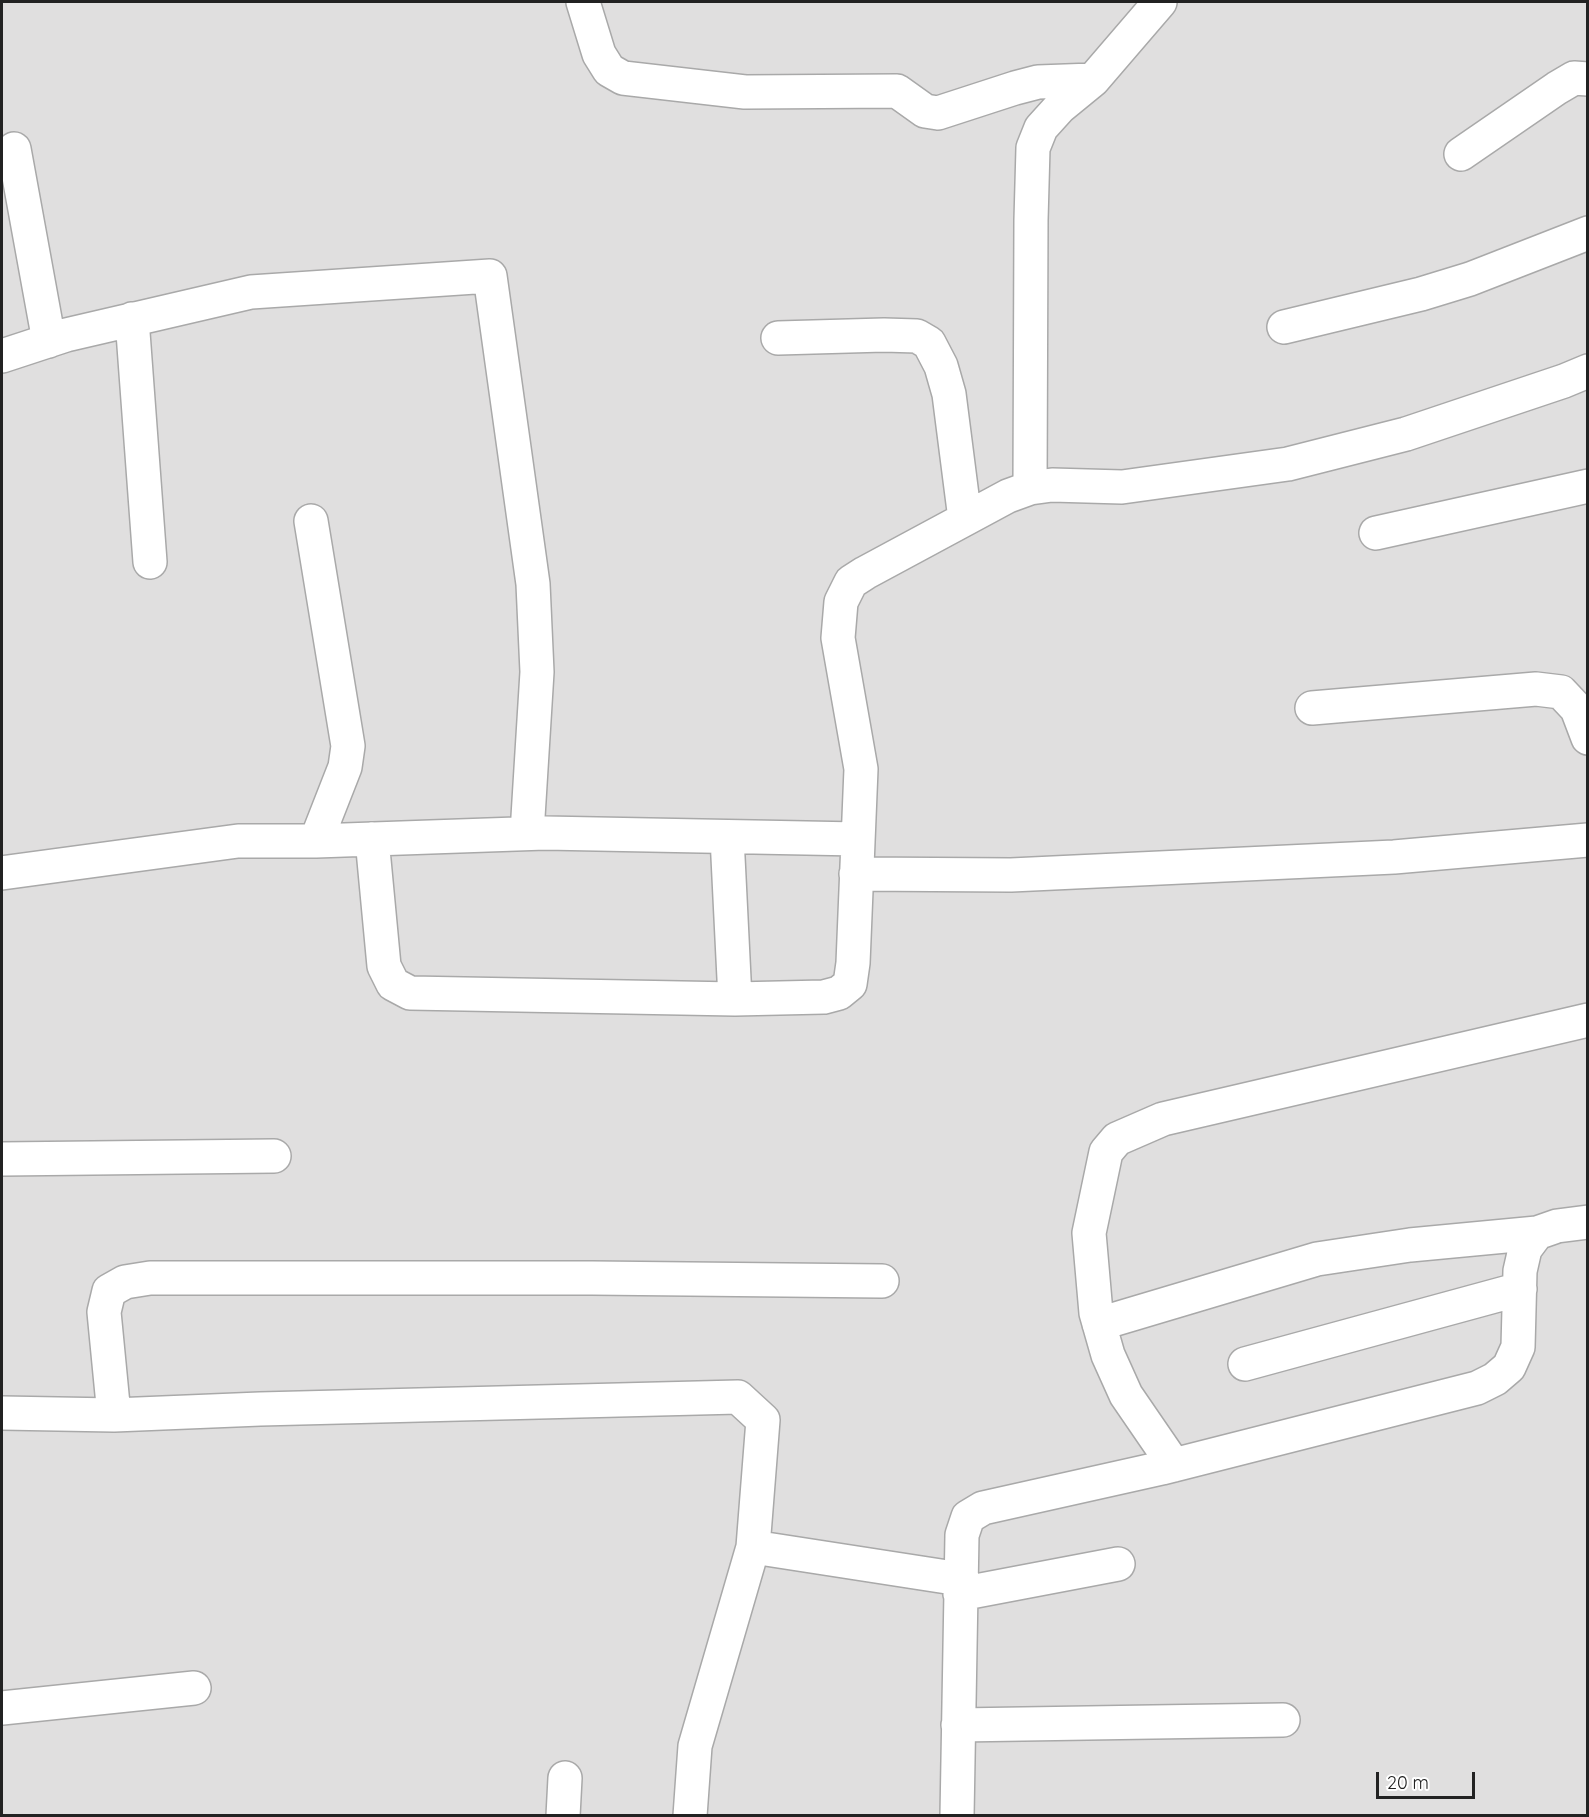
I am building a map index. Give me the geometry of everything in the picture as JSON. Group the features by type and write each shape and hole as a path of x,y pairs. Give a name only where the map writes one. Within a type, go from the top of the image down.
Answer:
{"street":[{"path":"583,2 599,54 609,70 623,78 745,92 897,91 925,111 938,113 1038,82 1093,80"},
{"path":"1030,488 1033,148 1041,128 1060,107 1093,80 1160,2"},
{"path":"1461,154 1557,88 1574,78 1587,79"},
{"path":"14,149 49,341"},
{"path":"1284,327 1421,294 1470,279 1587,233"},
{"path":"2,356 66,335 251,292 490,276 533,584 537,672 526,833"},
{"path":"132,319 150,562"},
{"path":"778,338 917,336 929,343 941,366 949,394 965,519"},
{"path":"372,839 384,966 393,984 410,993 735,999 824,996 839,993 850,984 853,963 861,769 838,638 841,602 851,582 1008,496 1030,488 1052,485 1122,487 1288,464 1406,434 1564,381 1587,371"},
{"path":"1376,533 1587,486"},
{"path":"311,521 348,746 345,767 316,841"},
{"path":"1312,708 1536,689 1562,692 1577,709 1587,738"},
{"path":"2,873 254,841 316,841 526,833 858,839"},
{"path":"727,837 735,999"},
{"path":"856,874 1011,875 1143,869 1394,857 1587,840"},
{"path":"1158,1469 1108,1355 1096,1313 1089,1233 1106,1152 1117,1139 1163,1119 1587,1020"},
{"path":"2,1159 274,1156"},
{"path":"1100,1324 1317,1259 1410,1245 1537,1233 1557,1226 1587,1222"},
{"path":"957,1815 960,1586 962,1535 968,1517 983,1508 1158,1469 1477,1388 1495,1379 1509,1366 1518,1347 1521,1271 1525,1250 1537,1233"},
{"path":"114,1416 104,1312 110,1291 125,1282 150,1278 592,1278 882,1281"},
{"path":"1245,1364 1520,1289"},
{"path":"2,1413 114,1416 260,1409 738,1397 763,1420 753,1547 695,1746 690,1815"},
{"path":"753,1547 960,1586 1118,1564"},
{"path":"2,1708 194,1688"},
{"path":"958,1725 1283,1720"},
{"path":"563,1815 565,1778"}],"shaded area":[{"path":"2,2 1587,2 1587,1815 2,1815"}]}
